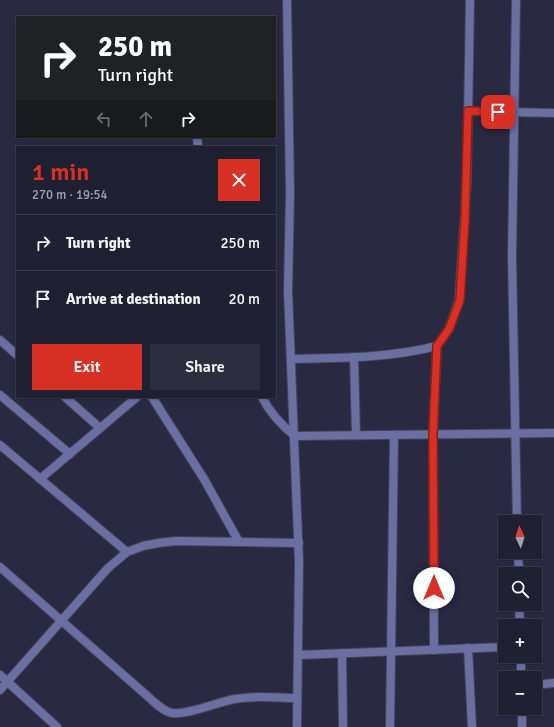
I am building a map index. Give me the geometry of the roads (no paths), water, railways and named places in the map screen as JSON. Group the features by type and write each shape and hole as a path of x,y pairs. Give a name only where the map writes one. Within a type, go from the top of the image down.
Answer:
{"street":[{"path":"287,0 290,185 288,292 299,543 297,727"},
{"path":"434,650 433,434 437,346 449,329 460,300 466,202 470,0"},
{"path":"516,0 512,257 517,515"},
{"path":"468,111 554,113"},
{"path":"0,340 16,354"},
{"path":"291,359 354,357 415,352 437,346"},
{"path":"354,357 356,435"},
{"path":"0,395 70,454"},
{"path":"66,398 100,428"},
{"path":"40,479 136,398"},
{"path":"153,398 204,478 239,542"},
{"path":"263,398 276,420 295,436 554,433"},
{"path":"390,727 394,435"},
{"path":"0,445 127,552"},
{"path":"0,690 108,568 127,552 142,546 176,541 299,543"},
{"path":"0,567 144,693 171,713 184,713 223,701 249,697 298,698"},
{"path":"298,655 498,647"},
{"path":"468,648 472,727"},
{"path":"342,653 343,727"},
{"path":"0,675 57,727"},
{"path":"542,684 554,683"},
{"path":"522,715 522,727"}]}
